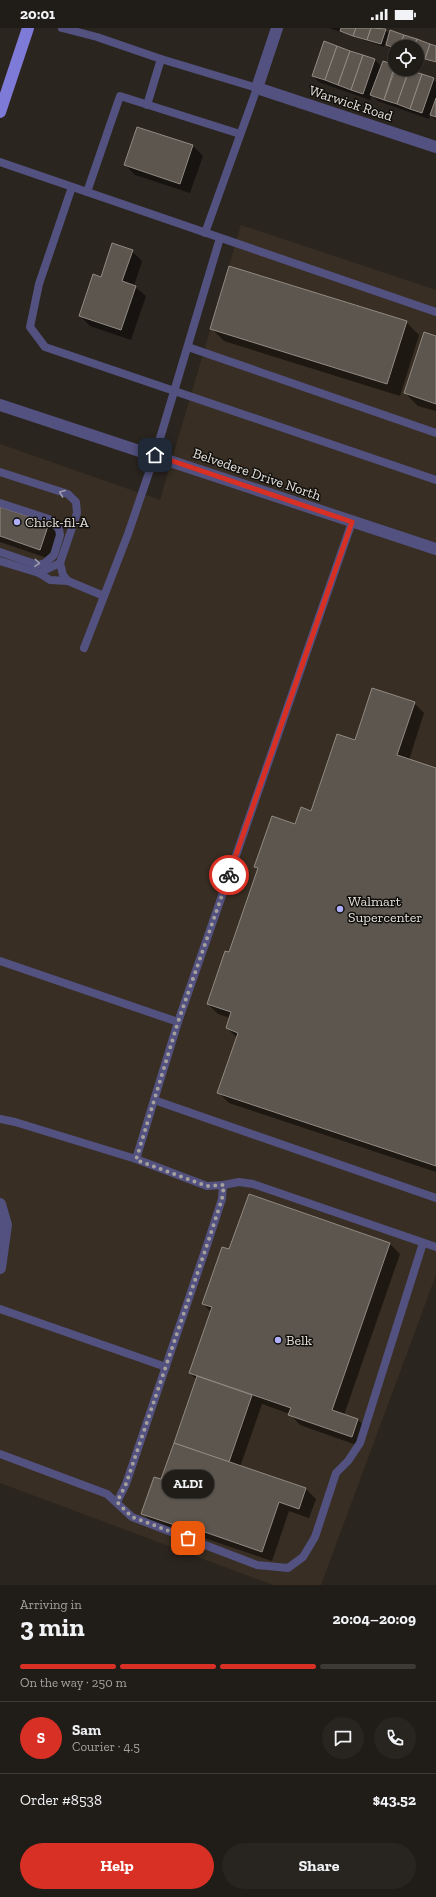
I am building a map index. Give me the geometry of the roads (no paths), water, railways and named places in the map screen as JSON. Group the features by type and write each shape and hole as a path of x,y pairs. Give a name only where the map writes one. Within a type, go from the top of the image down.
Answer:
{"main road":[{"path":"0,112 28,28"}],"street":[{"path":"257,88 277,28"},
{"name":"Warwick Road","path":"257,88 436,147"},
{"name":"Belvedere Drive North","path":"0,405 436,549"},
{"path":"0,1204 6,1225 0,1268"}],"lane":[{"path":"62,28 97,37 161,59 257,88 206,233"},
{"path":"147,105 161,59"},
{"path":"87,192 120,96 240,134"},
{"path":"0,162 436,312"},
{"path":"72,187 39,284 30,327 45,347 436,480"},
{"path":"84,648 128,534 155,455 220,238"},
{"path":"188,347 436,433"},
{"path":"0,472 68,494 76,502 77,513 60,563 63,575 68,581"},
{"path":"0,503 49,519 59,529 60,535 54,555 45,563 38,565 0,552"},
{"path":"136,1160 178,1022 352,522"},
{"path":"0,561 40,573 50,580 68,581 104,596"},
{"path":"40,573 60,563"},
{"path":"0,961 178,1022"},
{"path":"154,1100 436,1198"},
{"path":"0,1119 15,1122 136,1160 207,1186 239,1182 253,1184 436,1247"},
{"path":"117,1502 126,1484 166,1367 222,1199 224,1185"},
{"path":"0,1454 107,1494 132,1517 257,1565 288,1568 303,1557 315,1537 336,1474 348,1461 360,1443 423,1243"},
{"path":"0,1309 166,1367"}],"place":[{"name":"Chick-fil-A","path":"17,522"},
{"name":"Walmart Supercenter","path":"340,909"},
{"name":"Belk","path":"278,1340"},
{"name":"ALDI","path":"188,1538"}]}
